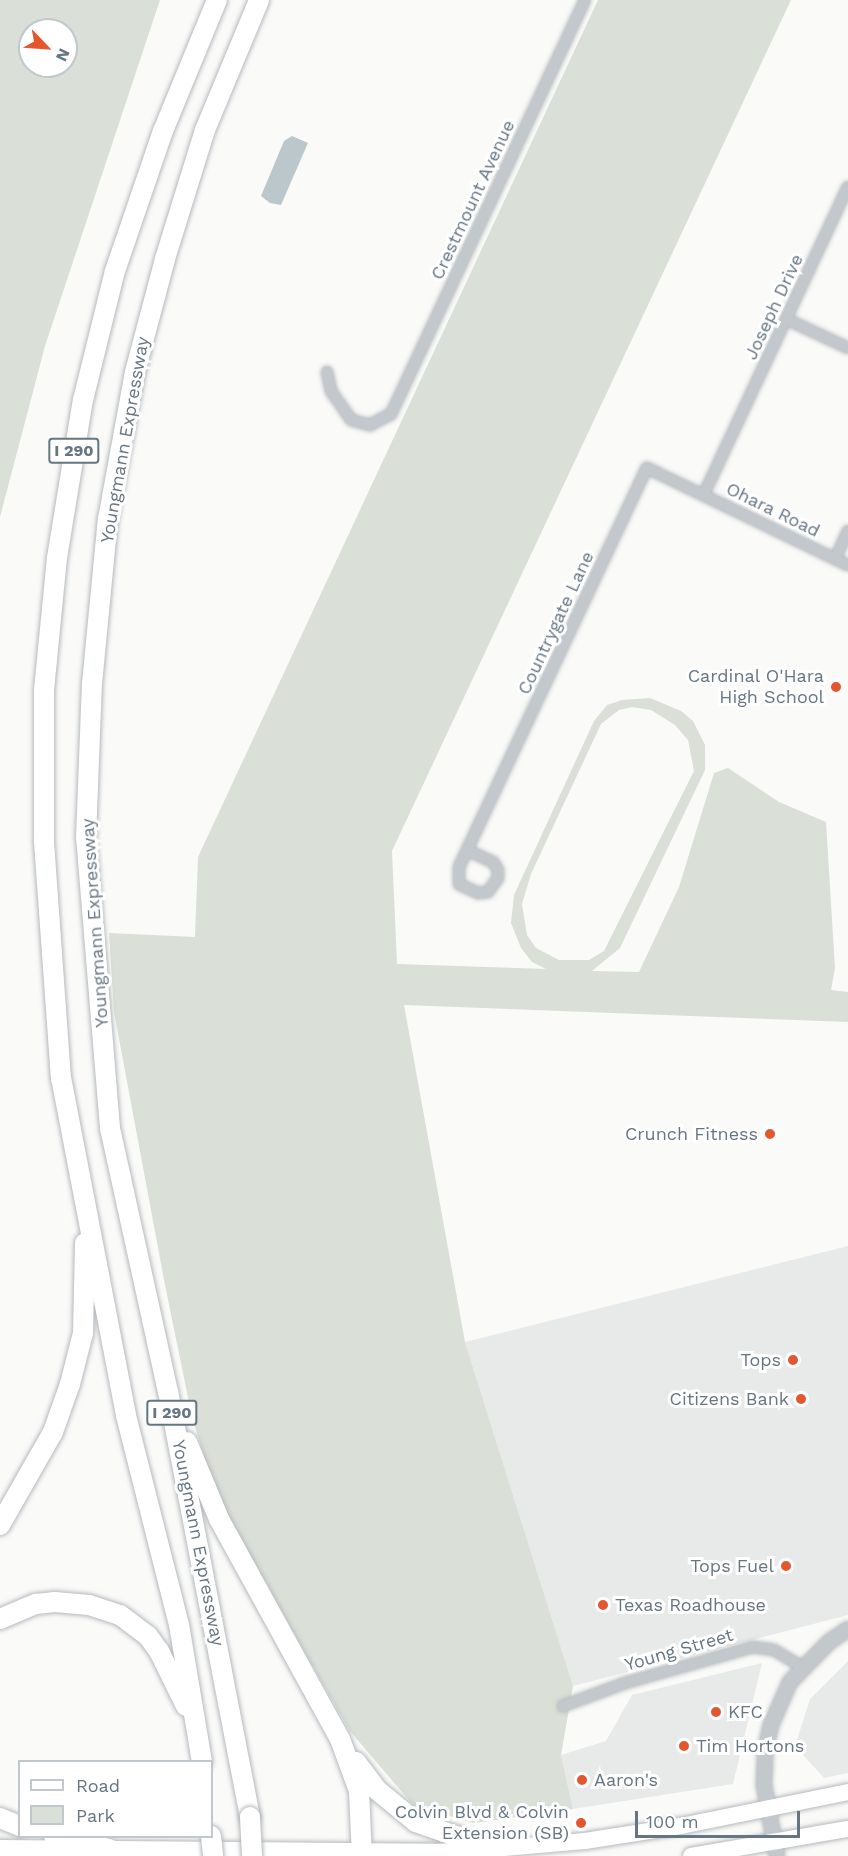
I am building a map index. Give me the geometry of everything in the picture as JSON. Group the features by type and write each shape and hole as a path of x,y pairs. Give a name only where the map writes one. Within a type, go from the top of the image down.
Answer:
{"highway":[{"name":"Youngmann Expressway","path":"201,1753 179,1625 126,1415 85,1192 61,1079 58,1007 44,840 44,690 57,558 83,400 116,271 164,131 217,0"},
{"name":"Youngmann Expressway","path":"252,1856 250,1816 168,1392 110,1128 86,838 92,684 112,496 135,372 165,259 206,130 259,0"},
{"path":"0,1525 53,1432 70,1384 83,1334 85,1192"},
{"path":"168,1392 219,1519 340,1739 377,1790 395,1808 422,1826 494,1849"},
{"path":"0,1620 36,1604 55,1602 89,1605 120,1615 148,1636 159,1651 182,1696 201,1753"},
{"path":"340,1739 359,1791 362,1854"},
{"path":"0,1818 18,1825"},
{"path":"62,1838 109,1849"},
{"path":"211,1838 213,1856"}],"main road":[{"path":"0,1848 362,1854 494,1849 585,1841 767,1809 848,1792"},
{"path":"691,1856 775,1849 848,1829"}],"street":[{"name":"Crestmount Avenue","path":"327,372 339,408 351,420 370,425 391,414 585,0"},
{"name":"Joseph Drive","path":"729,441 848,187"},
{"path":"786,319 848,348"},
{"name":"Ohara Road","path":"729,441 704,494 848,565"},
{"name":"Countrygate Lane","path":"467,850 647,468 704,494"},
{"path":"835,559 848,531"},
{"path":"775,1849 767,1809 765,1751 771,1725 780,1700 802,1667 848,1629"},
{"name":"Young Street","path":"563,1706 625,1683 753,1647 774,1650 802,1667"}],"shaded area":[{"path":"292,136 308,143 281,205 270,203 261,196 284,141"},
{"path":"848,1246 848,1615 573,1686 465,1342"},
{"path":"848,1661 848,1773 824,1778 795,1746 810,1699"},
{"path":"762,1663 733,1784 573,1809 561,1755 606,1741 632,1695"}],"green space":[{"path":"0,0 160,0 45,346 0,517"},
{"path":"598,0 791,0 392,851 397,964 546,969 532,962 521,948 511,923 514,895 594,721 607,705 622,700 650,698 681,711 693,721 705,745 705,770 620,948 592,971 639,972 679,887 714,773 728,768 779,802 826,822 835,968 831,990 848,992 848,1022 404,1005 465,1342 573,1686 561,1755 573,1809 474,1823 414,1806 349,1730 217,1497 192,1417 165,1285 114,1012 109,933 195,937 198,857","holes":["632,707 651,710 675,725 688,740 694,771 604,951 589,960 559,960 536,948 527,935 522,904 531,874 601,724 619,710"]}],"place":[{"name":"Cardinal O'Hara High School","path":"836,687"},
{"name":"Crunch Fitness","path":"770,1134"},
{"name":"Tops","path":"793,1360"},
{"name":"Citizens Bank","path":"801,1399"},
{"name":"Tops Fuel","path":"786,1566"},
{"name":"Texas Roadhouse","path":"603,1605"},
{"name":"KFC","path":"716,1712"},
{"name":"Tim Hortons","path":"684,1746"},
{"name":"Aaron's","path":"582,1780"},
{"name":"Colvin Blvd & Colvin Extension (SB)","path":"581,1823"}]}
